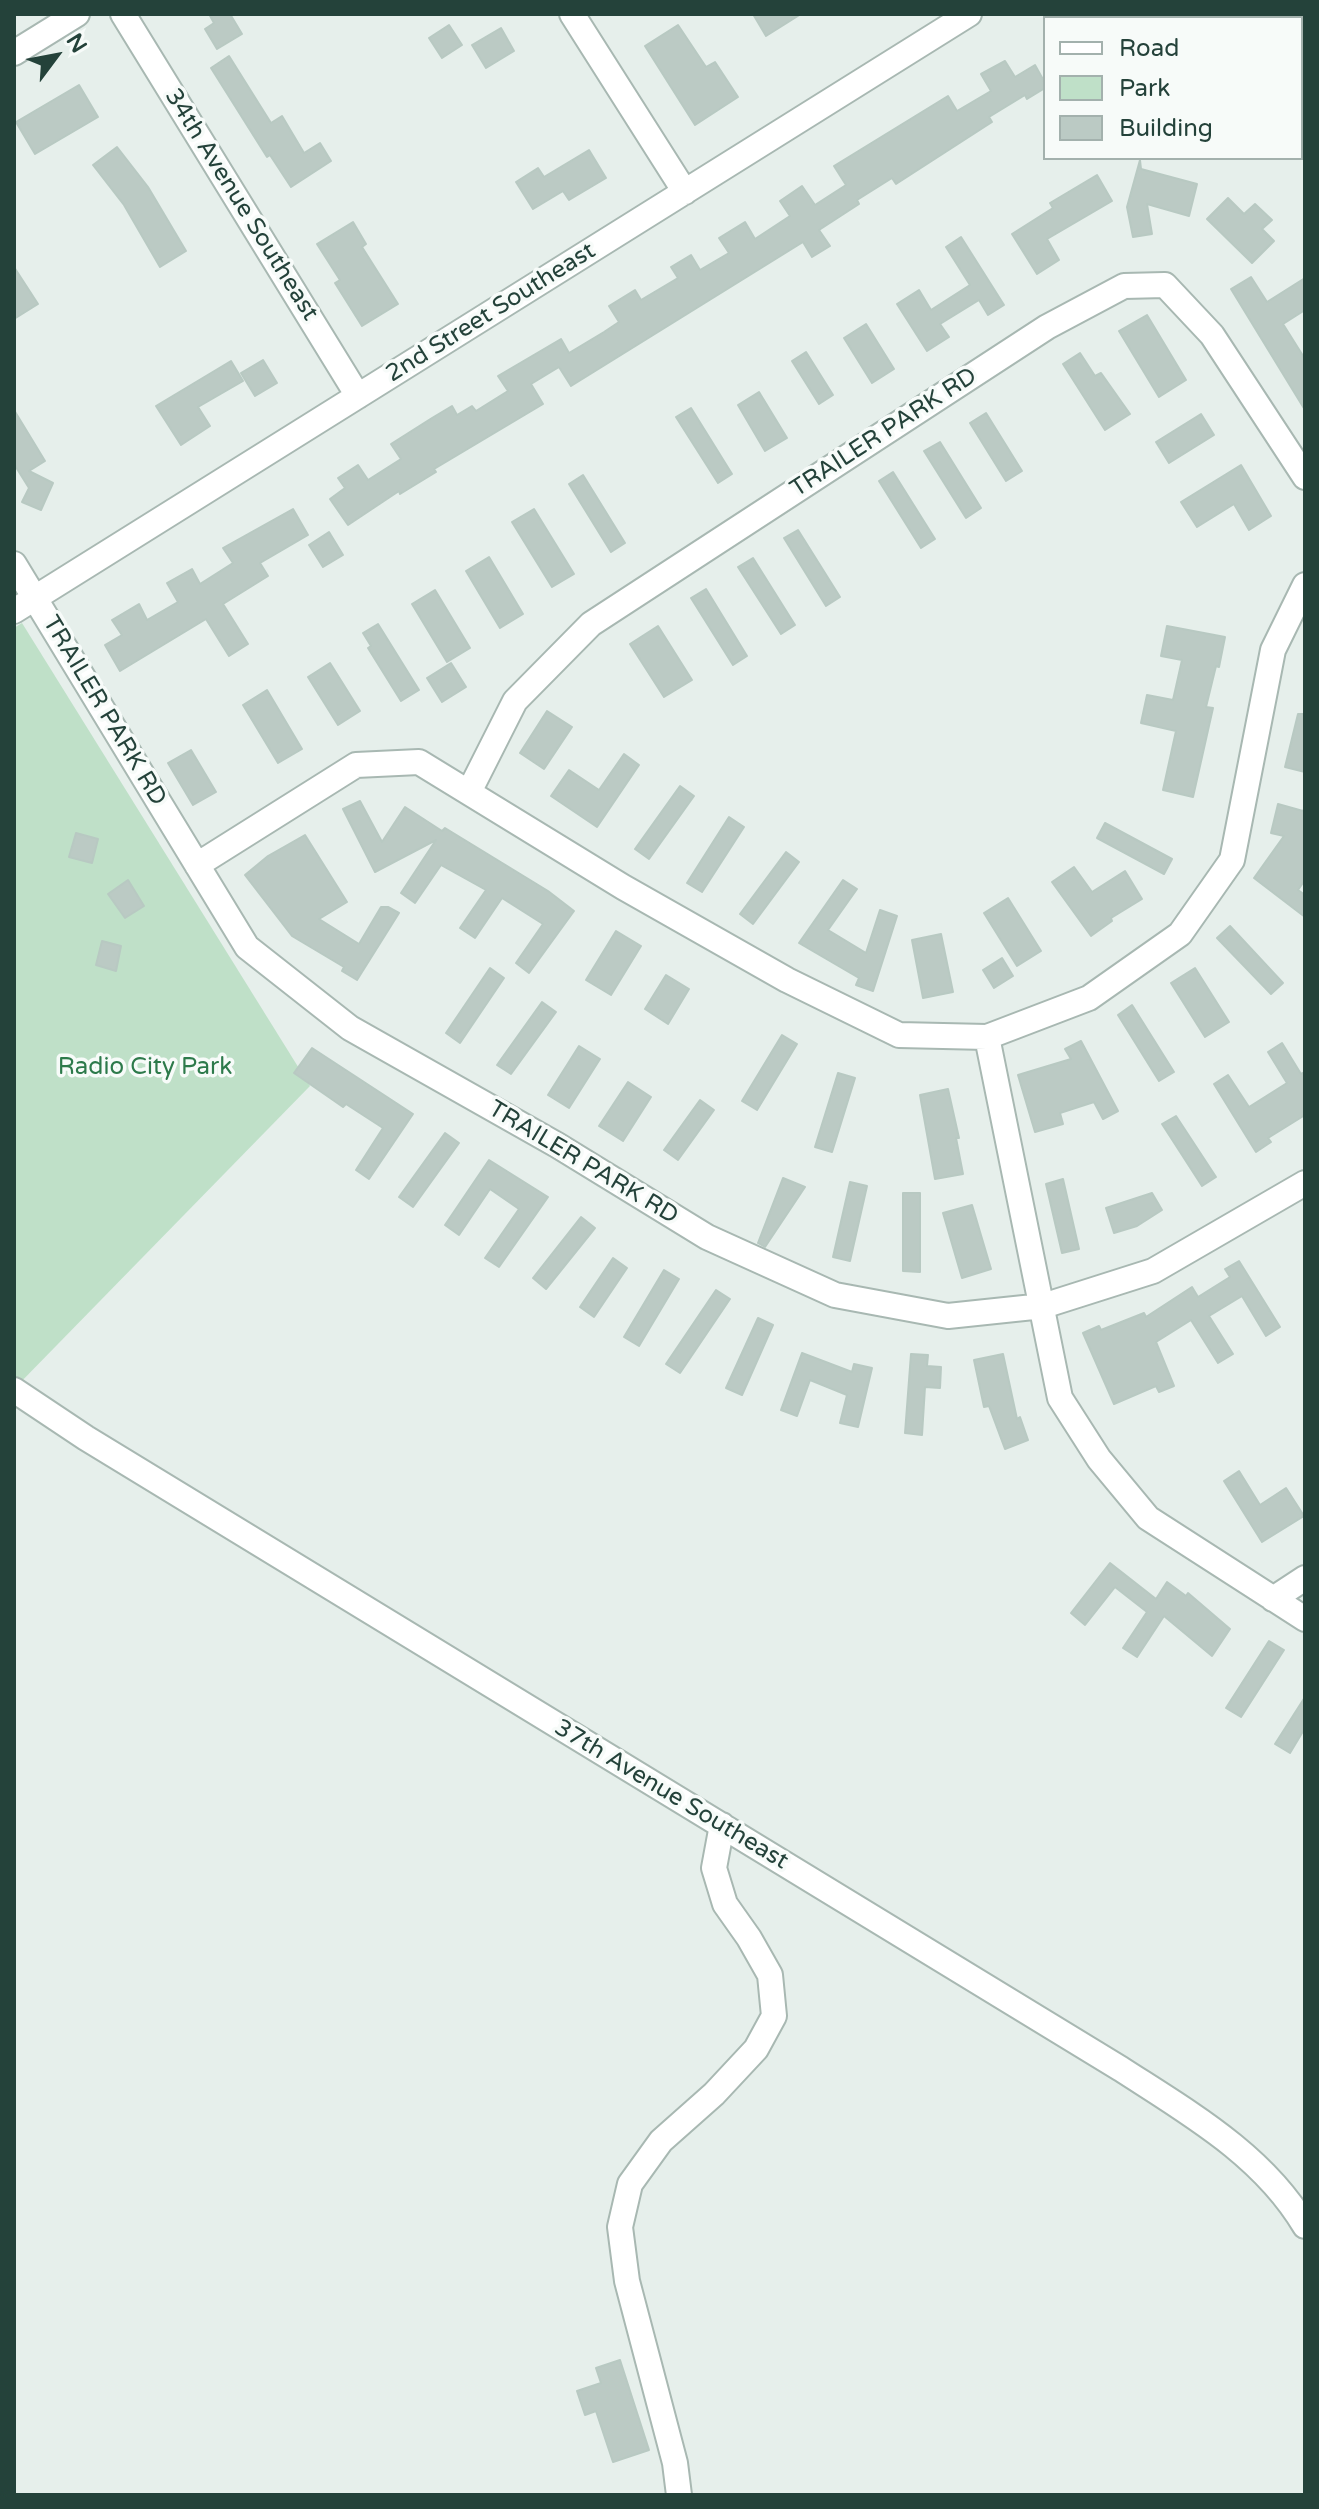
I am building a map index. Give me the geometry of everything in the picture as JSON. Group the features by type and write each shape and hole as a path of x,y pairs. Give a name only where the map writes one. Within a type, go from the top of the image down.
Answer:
{"street":[{"path":"14,53 77,14"},
{"name":"34th Avenue Southeast","path":"123,14 358,396"},
{"path":"572,14 685,192"},
{"name":"2nd Street Southeast","path":"14,611 969,14"},
{"name":"TRAILER PARK RD","path":"469,792 515,701 591,624 1047,327 1124,286 1165,285 1212,335 1305,477"},
{"name":"TRAILER PARK RD","path":"14,564 247,947 350,1028 557,1145 707,1237 835,1295 948,1316 1043,1306 1153,1271 1305,1183"},
{"path":"197,865 356,765 419,762 787,980 899,1035 987,1037 1089,998 1180,934 1232,860 1273,650 1297,622 1305,585"},
{"path":"987,1037 1060,1398 1099,1459 1148,1518 1305,1619"},
{"name":"37th Avenue Southeast","path":"14,1390 112,1454 1108,2061 1212,2128 1260,2169 1305,2226"},
{"path":"1273,1599 1305,1578"},
{"path":"679,2495 675,2463 627,2281 620,2227 630,2184 661,2141 714,2094 756,2049 774,2016 770,1975 725,1904 714,1868 722,1825"}],"green space":[{"name":"Radio City Park","path":"22,623 310,1086 14,1389 14,628"}],"building":[{"path":"209,14 230,14 242,34 217,49 205,29 214,23"},
{"path":"753,14 801,14 766,36"},
{"path":"449,25 462,45 442,58 429,38"},
{"path":"678,25 706,67 715,62 738,97 695,125 645,46"},
{"path":"501,28 514,51 486,68 472,45"},
{"path":"229,56 271,123 282,116 304,153 320,143 331,161 291,187 270,155 267,157 211,68"},
{"path":"1005,61 1015,77 1035,65 1043,79 1043,89 1027,99 1025,95 989,117 992,122 896,184 892,178 857,200 859,204 819,230 830,246 812,257 803,242 571,386 559,367 531,384 543,404 348,525 330,499 345,488 338,478 358,465 368,480 401,459 391,444 432,418 452,406 457,415 472,406 476,411 508,391 498,376 561,339 569,353 619,322 609,306 635,290 641,300 678,278 671,267 691,255 700,270 729,253 719,238 745,222 755,239 790,216 780,201 802,186 815,205 846,185 834,166 948,96 957,111 991,91 981,74"},
{"path":"79,85 98,117 35,154 16,122"},
{"path":"117,147 148,187 186,251 160,267 124,205 93,165"},
{"path":"589,150 606,178 569,200 563,191 533,209 516,182 538,168 544,177"},
{"path":"1140,160 1141,169 1197,184 1189,216 1147,204 1152,234 1133,237 1127,207"},
{"path":"1097,175 1112,201 1047,239 1059,260 1037,274 1012,234 1053,208 1050,203"},
{"path":"1228,198 1244,214 1255,204 1272,220 1262,229 1274,241 1252,263 1207,219"},
{"path":"353,222 366,244 362,247 398,304 362,326 335,283 340,280 317,244"},
{"path":"961,237 1004,305 988,315 979,300 940,324 949,337 927,351 897,304 919,290 931,310 970,285 946,247"},
{"path":"14,267 38,304 14,319"},
{"path":"1251,277 1267,302 1305,278 1305,310 1283,324 1305,359 1305,410 1231,289"},
{"path":"1147,315 1186,380 1159,397 1119,331"},
{"path":"866,324 894,369 872,383 844,338"},
{"path":"806,352 833,395 819,404 792,361"},
{"path":"1080,353 1095,376 1101,373 1130,414 1105,430 1063,364"},
{"path":"263,360 277,383 255,396 241,373"},
{"path":"231,361 243,381 198,407 210,426 181,445 156,406"},
{"path":"759,392 787,438 765,451 738,405"},
{"path":"691,408 732,474 718,483 676,417"},
{"path":"14,410 45,461 29,471 53,483 41,510 22,502 29,488 14,464"},
{"path":"986,413 1022,471 1006,481 970,423"},
{"path":"1201,414 1214,435 1169,463 1156,442"},
{"path":"940,442 981,508 966,518 924,451"},
{"path":"1241,465 1271,516 1249,530 1234,504 1197,527 1181,502"},
{"path":"893,472 935,539 921,548 879,481"},
{"path":"583,475 625,543 611,552 569,484"},
{"path":"293,509 308,535 260,563 268,576 223,604 248,644 229,656 206,619 120,671 105,645 122,635 112,620 139,604 147,620 178,602 167,583 192,569 200,584 233,563 223,548"},
{"path":"534,509 574,574 552,587 512,522"},
{"path":"798,530 840,597 826,606 784,538"},
{"path":"329,532 343,555 323,567 309,545"},
{"path":"489,557 523,614 500,628 466,571"},
{"path":"753,558 795,625 781,634 738,567"},
{"path":"706,589 747,656 733,665 691,598"},
{"path":"435,590 470,648 447,662 412,604"},
{"path":"378,624 419,690 401,701 368,648 371,646 363,633"},
{"path":"658,626 692,680 664,697 630,644"},
{"path":"1167,626 1225,637 1206,707 1213,708 1193,797 1163,790 1176,731 1141,723 1147,695 1173,700 1182,660 1161,656"},
{"path":"330,663 360,711 338,725 308,677"},
{"path":"451,663 466,687 442,702 427,678"},
{"path":"267,690 302,749 278,763 243,705"},
{"path":"547,711 572,727 544,769 520,753"},
{"path":"1298,714 1305,714 1305,772 1285,767"},
{"path":"191,750 216,792 193,805 168,763"},
{"path":"624,754 639,765 597,827 551,796 569,770 599,790"},
{"path":"680,786 694,796 649,859 635,849"},
{"path":"360,801 382,842 405,807 548,891 574,911 529,973 516,963 543,924 502,898 475,938 460,928 486,890 441,865 415,903 401,893 436,840 375,872 343,809"},
{"path":"1278,804 1303,811 1305,808 1305,880 1298,890 1305,895 1305,917 1254,878 1284,836 1271,833"},
{"path":"729,817 744,827 702,892 687,883"},
{"path":"1105,823 1172,859 1164,874 1097,838"},
{"path":"76,833 98,839 92,863 69,857"},
{"path":"305,835 347,902 319,919 359,944 381,907 399,913 357,980 342,971 344,967 292,936 245,875 268,856"},
{"path":"786,852 799,862 753,924 740,914"},
{"path":"1074,867 1092,892 1125,871 1142,899 1111,918 1112,921 1091,936 1052,882"},
{"path":"128,880 144,906 125,918 108,894"},
{"path":"843,880 857,889 828,930 866,953 880,910 897,916 873,991 856,985 859,978 799,943"},
{"path":"1008,898 1041,951 1017,966 984,913"},
{"path":"1230,926 1283,983 1271,994 1217,938"},
{"path":"616,931 641,946 611,995 586,980"},
{"path":"941,934 953,992 923,998 912,940"},
{"path":"102,941 121,946 116,971 96,965"},
{"path":"1002,958 1013,976 994,988 983,970"},
{"path":"490,968 504,978 460,1043 446,1033"},
{"path":"1195,968 1229,1022 1205,1037 1171,983"},
{"path":"666,975 689,989 668,1024 645,1009"},
{"path":"542,1002 556,1012 511,1074 497,1065"},
{"path":"1132,1005 1174,1072 1159,1081 1118,1015"},
{"path":"782,1035 797,1044 757,1110 742,1101"},
{"path":"1081,1041 1118,1111 1103,1119 1094,1102 1060,1113 1063,1124 1035,1132 1018,1075 1071,1059 1065,1049"},
{"path":"1282,1043 1301,1074 1305,1072 1305,1115 1268,1138 1271,1142 1256,1152 1214,1084 1228,1075 1249,1107 1287,1083 1268,1052"},
{"path":"579,1046 600,1059 569,1108 548,1095"},
{"path":"312,1048 413,1114 369,1179 356,1170 383,1128 346,1104 343,1107 294,1073"},
{"path":"838,1073 855,1078 832,1152 815,1147"},
{"path":"628,1082 651,1097 623,1141 599,1126"},
{"path":"948,1089 963,1174 935,1179 920,1095"},
{"path":"700,1100 714,1110 678,1160 664,1150"},
{"path":"1176,1116 1216,1177 1202,1186 1162,1124"},
{"path":"445,1133 459,1143 413,1207 399,1197"},
{"path":"489,1160 548,1197 499,1267 485,1258 519,1209 490,1189 459,1235 445,1225"},
{"path":"783,1178 805,1187 765,1247 758,1243"},
{"path":"1063,1179 1079,1249 1062,1253 1046,1184"},
{"path":"850,1182 867,1186 850,1261 833,1257"},
{"path":"903,1193 920,1193 920,1272 903,1271"},
{"path":"1152,1193 1162,1210 1137,1226 1114,1233 1106,1208"},
{"path":"972,1205 991,1269 962,1278 943,1213"},
{"path":"581,1217 595,1228 546,1289 533,1278"},
{"path":"613,1258 627,1268 594,1317 580,1307"},
{"path":"1239,1261 1280,1327 1266,1336 1242,1296 1209,1316 1233,1354 1218,1363 1191,1320 1156,1342 1174,1386 1159,1392 1156,1386 1114,1404 1083,1333 1099,1326 1101,1330 1144,1313 1146,1317 1192,1287 1198,1297 1230,1277 1225,1269"},
{"path":"664,1270 679,1279 639,1346 624,1337"},
{"path":"716,1290 730,1299 680,1373 666,1364"},
{"path":"758,1318 773,1325 742,1395 726,1388"},
{"path":"802,1353 852,1372 854,1364 872,1368 858,1427 840,1423 847,1395 810,1380 797,1416 781,1410"},
{"path":"911,1354 928,1355 927,1366 941,1367 940,1388 925,1387 922,1435 905,1433"},
{"path":"1003,1354 1017,1419 1020,1417 1028,1440 1005,1449 989,1406 984,1407 974,1360"},
{"path":"1239,1471 1260,1505 1286,1488 1304,1516 1262,1542 1224,1481"},
{"path":"1110,1563 1156,1599 1167,1582 1186,1596 1188,1593 1230,1629 1212,1656 1164,1616 1137,1657 1123,1648 1147,1612 1115,1587 1085,1625 1071,1613"},
{"path":"1269,1641 1284,1650 1241,1717 1226,1708"},
{"path":"1305,1697 1305,1728 1290,1753 1275,1744"},
{"path":"620,2360 649,2450 613,2462 596,2411 585,2415 577,2391 601,2383 596,2368"}]}
